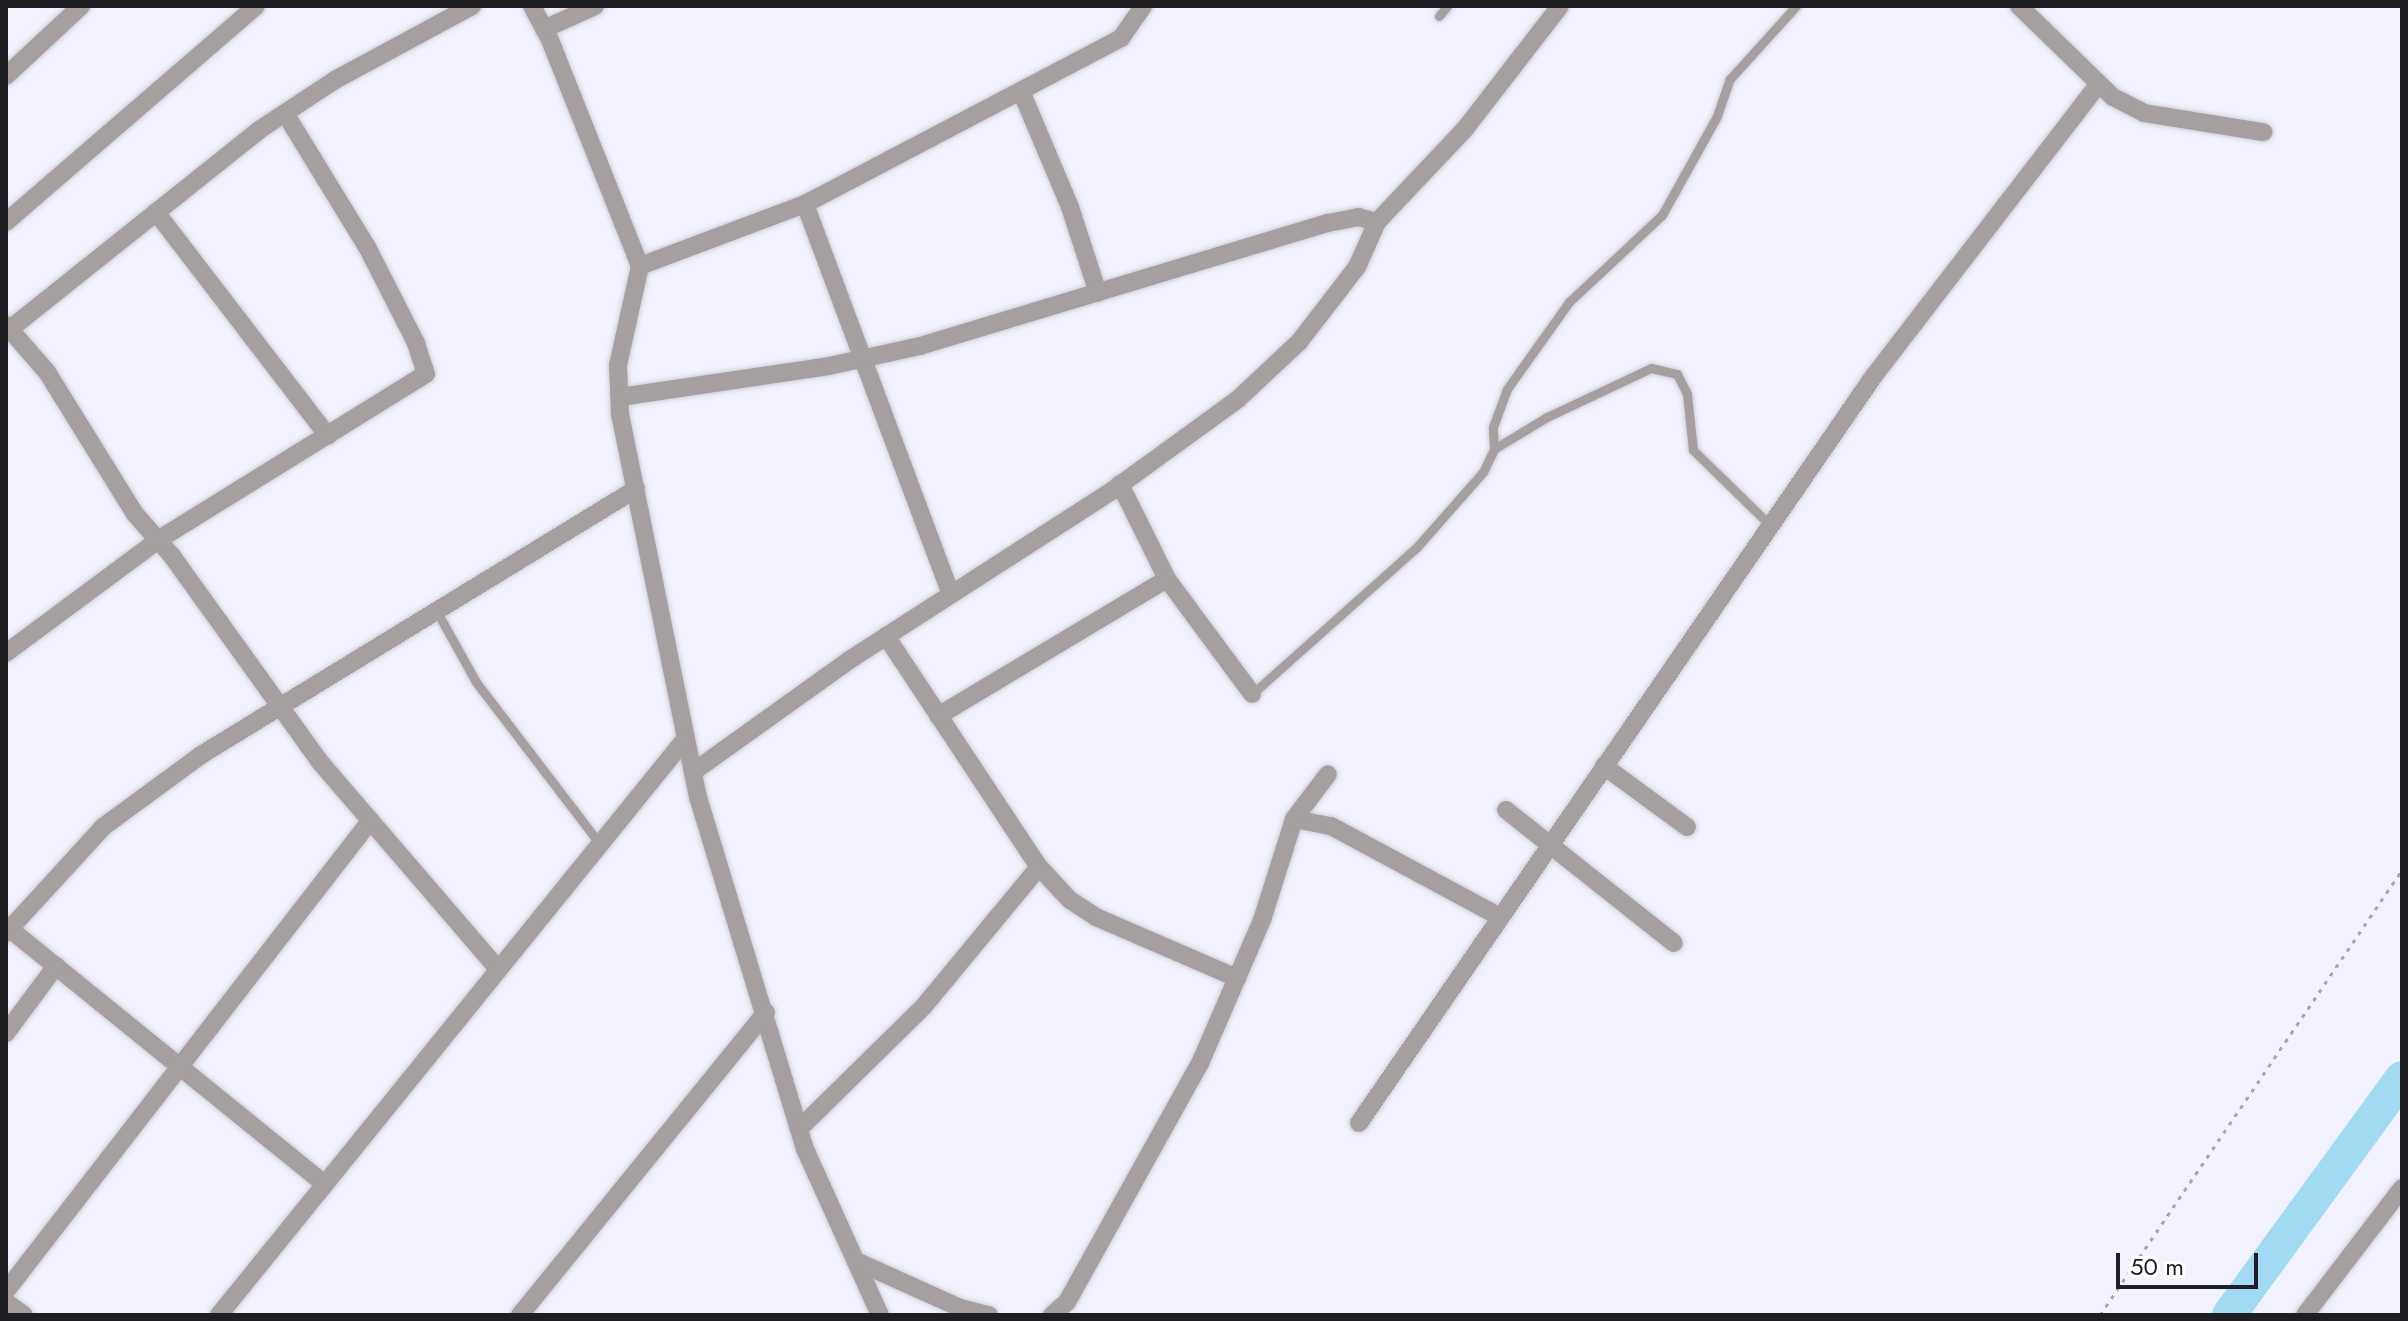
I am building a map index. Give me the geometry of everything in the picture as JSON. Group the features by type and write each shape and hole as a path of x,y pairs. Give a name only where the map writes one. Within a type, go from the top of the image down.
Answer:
{"street":[{"path":"6,76 81,6"},
{"path":"6,222 256,6"},
{"path":"472,6 285,113 8,327 47,372 135,514 158,540 277,705 370,821 498,969"},
{"path":"532,6 640,266 618,365 620,397 693,772 799,1129 880,1315"},
{"path":"544,29 595,6"},
{"path":"640,266 805,204 1121,38 1143,6"},
{"path":"693,772 886,636 1120,484 1237,400 1299,342 1357,267 1377,222 1465,129 1560,6"},
{"path":"2019,6 2098,85 2144,113 2263,132"},
{"path":"1359,1123 1873,377 2098,85"},
{"path":"1021,91 1070,207 1098,293"},
{"path":"6,653 158,540 426,374 416,343 367,247 285,113"},
{"path":"805,204 860,359 951,594"},
{"path":"156,212 328,436"},
{"path":"620,397 860,359 1098,293 1328,223 1358,217 1377,222"},
{"path":"1120,484 1167,579 1252,694"},
{"path":"323,1183 7,929 103,827 277,705 636,489"},
{"path":"938,716 1167,579"},
{"path":"886,636 1039,867 1070,900 1096,917 1237,978"},
{"path":"219,1315 686,738"},
{"path":"1604,766 1687,827"},
{"path":"1052,1315 1067,1302 1132,1191 1201,1061 1237,978 1294,819 1328,774"},
{"path":"1506,810 1674,943"},
{"path":"1294,819 1331,826 1500,917"},
{"path":"6,1291 370,821"},
{"path":"799,1129 924,1006 1039,867"},
{"path":"6,1033 56,966"},
{"path":"520,1315 766,1012"},
{"path":"2305,1315 2402,1188"},
{"path":"856,1261 960,1308 989,1315"},
{"path":"6,1302 24,1315"}],"lane":[{"path":"1439,16 1447,6"},
{"path":"1252,694 1416,548 1483,472 1494,449 1493,427 1507,389 1569,302 1662,215 1717,116 1730,79 1796,6"},
{"path":"1494,449 1547,417 1651,368 1677,374 1687,394 1693,450 1771,526"},
{"path":"436,610 476,682 600,844"}],"path":[{"path":"2100,1315 2402,870"}],"waterway":[{"path":"2229,1315 2402,1078"}]}
